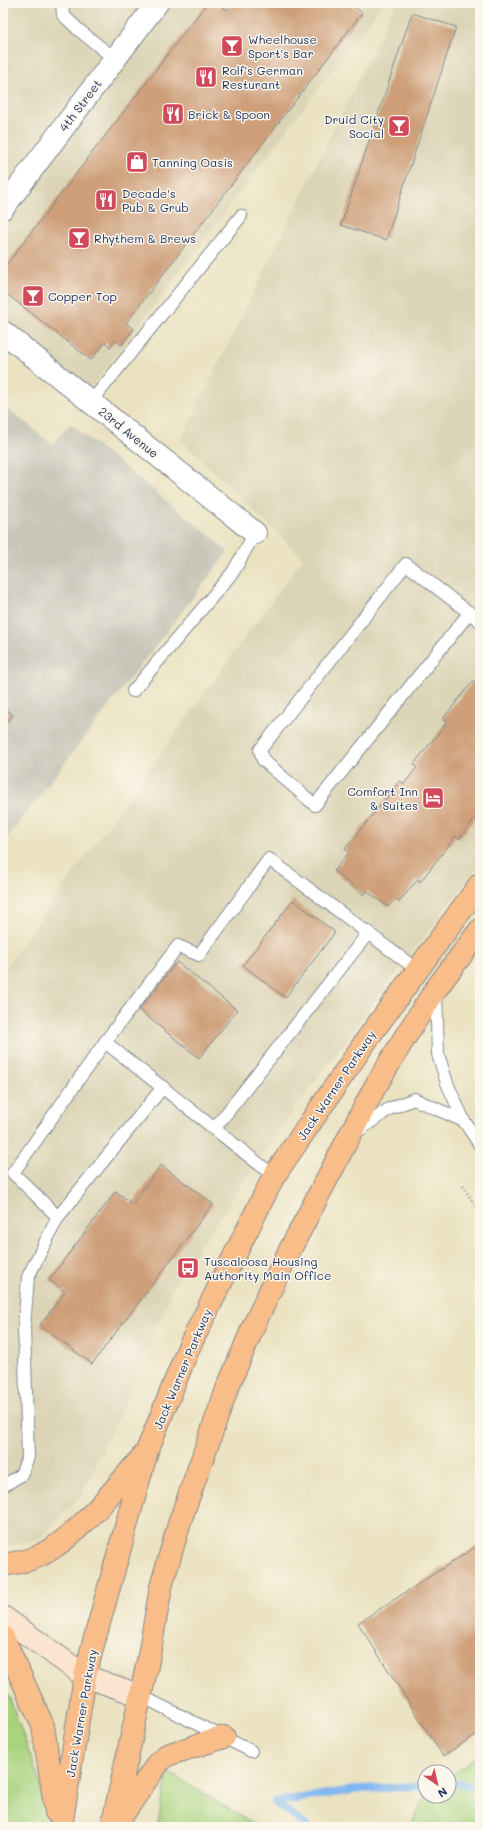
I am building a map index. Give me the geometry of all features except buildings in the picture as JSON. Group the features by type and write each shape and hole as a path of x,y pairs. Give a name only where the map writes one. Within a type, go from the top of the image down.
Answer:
{"main road":[{"name":"Jack Warner Parkway","path":"60,1827 85,1676 148,1451 189,1347 274,1176 416,969 480,884"},
{"path":"113,1827 141,1696 160,1587 203,1454 227,1389 254,1325 283,1263 348,1138 397,1050 436,989 480,930"},
{"path":"3,1565 40,1555 68,1537 99,1506 148,1451"},
{"path":"3,1617 85,1676 141,1696"},
{"path":"3,1637 43,1726 60,1827"},
{"path":"113,1827 158,1763 167,1755 224,1737"}],"street":[{"name":"4th Street","path":"3,208 157,3"},
{"name":"23rd Avenue","path":"3,332 255,533"}],"lane":[{"path":"62,3 63,15 80,31 115,59"},
{"path":"91,402 241,216"},
{"path":"133,692 233,572 255,533"},
{"path":"470,612 315,805 263,760 260,750 406,564 470,612 480,621"},
{"path":"58,1217 13,1173 105,1042 178,946 199,955 268,859 369,932 416,969"},
{"path":"215,1128 369,932"},
{"path":"436,989 438,1054 447,1083 464,1121 480,1145"},
{"path":"105,1042 274,1176"},
{"path":"3,1486 20,1475 28,1457 24,1327 28,1277 58,1217 162,1087"},
{"path":"348,1138 389,1109 414,1099 464,1121"},
{"path":"141,1696 251,1751"}],"path":[{"path":"463,1186 480,1212"}],"shaded area":[{"path":"3,3 383,3 83,399 3,347"},
{"path":"396,3 480,3 480,864 282,1126 177,1280 120,1414 81,1496 38,1540 3,1547 3,970 303,558 181,440"},
{"path":"3,405 52,444 71,424 228,552 3,843"}],"green space":[{"path":"3,1690 9,1696 56,1827 3,1827"},
{"path":"480,1754 480,1827 410,1827 421,1804 457,1804 457,1771"},
{"path":"168,1772 259,1827 157,1827"}],"waterway":[{"path":"457,1784 480,1788"},
{"path":"275,1802 360,1789 417,1786"},
{"path":"275,1802 308,1827"}],"place":[{"name":"Wheelhouse Sport's Bar","path":"232,46"},
{"name":"Rolf's German Resturant","path":"206,77"},
{"name":"Brick & Spoon","path":"173,114"},
{"name":"Druid City Social","path":"399,126"},
{"name":"Tanning Oasis","path":"137,162"},
{"name":"Decade's Pub & Grub","path":"106,200"},
{"name":"Rhythem & Brews","path":"79,238"},
{"name":"Copper Top","path":"33,296"},
{"name":"Comfort Inn & Suites","path":"433,798"},
{"name":"Tuscaloosa Housing Authority Main Office","path":"188,1268"}]}
